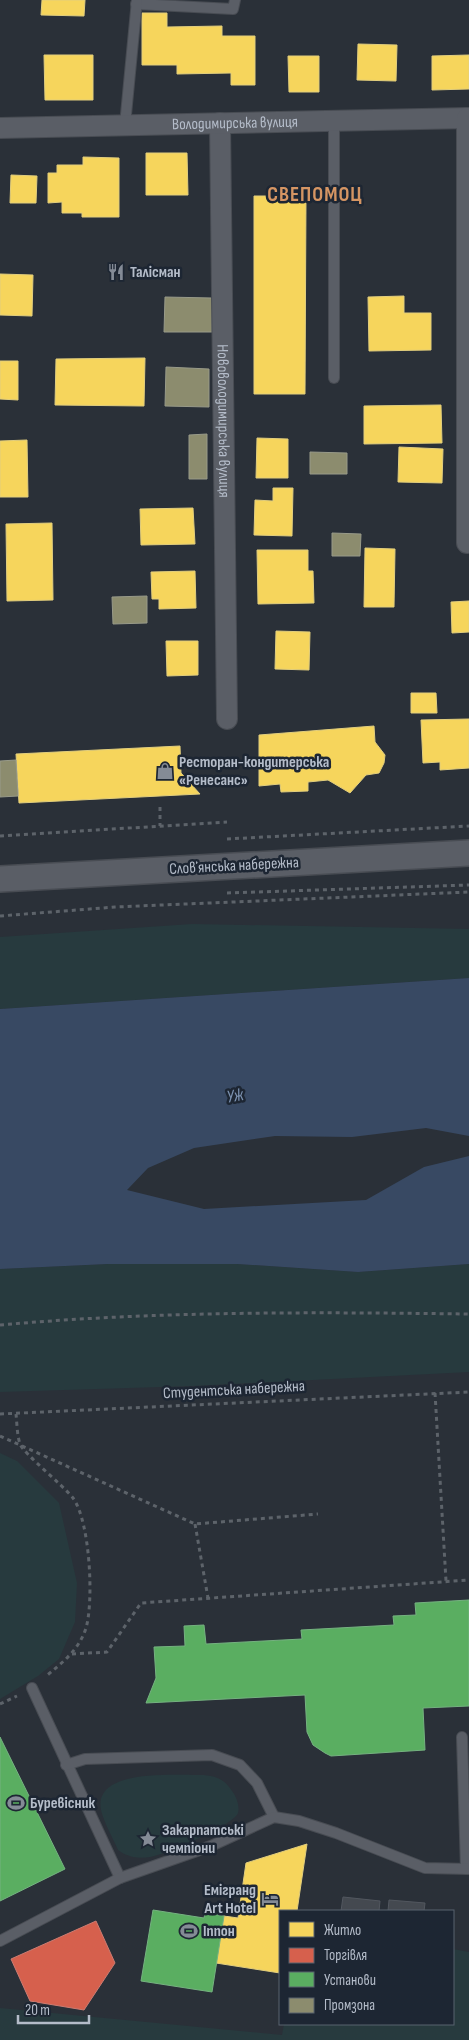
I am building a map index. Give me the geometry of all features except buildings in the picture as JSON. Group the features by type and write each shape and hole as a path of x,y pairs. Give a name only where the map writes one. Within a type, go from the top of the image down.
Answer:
{"street":[{"name":"Володимирська вулиця","path":"0,128 468,118"},
{"path":"467,543 468,118"},
{"name":"Нововолодимирська вулиця","path":"220,123 227,719"},
{"name":"Словʼянська набережна","path":"0,879 469,853"}],"lane":[{"path":"125,125 136,2 233,9 235,0"},
{"path":"334,121 334,378"},
{"path":"32,1688 66,1765 120,1878"},
{"path":"0,1941 120,1878 211,1846 274,1817 299,1821 336,1833 425,1868 468,1869 462,1737"},
{"path":"66,1765 85,1758 212,1755 240,1765 257,1783 274,1817"}],"path":[{"path":"160,807 160,826"},
{"path":"0,836 227,822"},
{"path":"227,839 469,826"},
{"path":"223,893 469,885"},
{"path":"0,916 115,907 469,892"},
{"path":"0,1325 56,1320 250,1312 469,1314"},
{"name":"Студентська набережна","path":"0,1414 469,1392"},
{"path":"435,1393 446,1581"},
{"path":"16,1414 20,1445 74,1500 85,1534 90,1602 86,1629 72,1654 107,1652 141,1603 469,1580"},
{"path":"0,1436 195,1524 318,1514"},
{"path":"195,1524 208,1598"}],"green space":[{"path":"192,924 469,929 469,978 0,1009 0,937"},
{"path":"108,1264 237,1264 358,1272 469,1264 469,1372 193,1386 0,1392 0,1269"},
{"path":"0,1453 17,1461 59,1503 77,1583 75,1622 59,1659 38,1676 0,1699"},
{"path":"204,1775 220,1779 233,1793 238,1807 238,1813 234,1818 225,1825 198,1839 158,1855 137,1858 118,1850 101,1810 102,1796 110,1787 123,1780 140,1777"},
{"path":"454,1949 469,1952 469,2040 0,2040 0,2008 282,2035 284,2025 454,2025"}],"water":[{"name":"Уж","path":"469,978 469,1136 426,1128 352,1137 275,1136 194,1148 148,1168 127,1190 204,1209 366,1200 424,1167 469,1156 469,1264 358,1272 237,1264 108,1264 0,1269 0,1009"}],"place":[{"name":"Талісман","path":"116,272"},
{"name":"Ресторан-кондитерська «Ренесанс»","path":"165,771"},
{"name":"Буревісник","path":"16,1803"},
{"name":"Закарпатські чемпіони","path":"148,1839"},
{"name":"Емігранд Art Hotel","path":"270,1899"},
{"name":"Іппон","path":"189,1931"}],"district":[{"name":"СВЕПОМОЦ","path":"315,194"}]}
